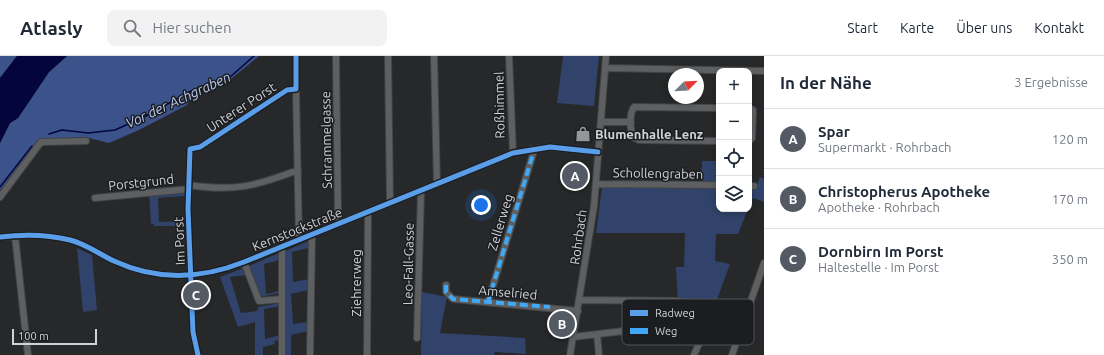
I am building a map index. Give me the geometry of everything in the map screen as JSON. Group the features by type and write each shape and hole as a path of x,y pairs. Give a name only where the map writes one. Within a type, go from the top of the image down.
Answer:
{"street":[{"name":"Unterer Porst","path":"296,56 299,240"},
{"name":"Schrammelgasse","path":"336,56 337,195 340,223"},
{"path":"388,56 390,202"},
{"path":"434,56 437,184"},
{"name":"Roßhimmel","path":"509,56 513,152"},
{"name":"Rohrbach","path":"570,355 578,311 596,184 606,56"},
{"path":"605,68 764,71"},
{"name":"Unterer Porst","path":"190,149 200,147 287,90 296,89"},
{"path":"716,108 639,106 632,110 631,122 631,132 633,137 639,140 716,141"},
{"path":"752,110 752,138"},
{"path":"600,122 631,122"},
{"path":"0,197 41,142 86,141"},
{"name":"Kernstockstraße","path":"0,237 45,235 71,240 135,269 158,274 191,276 223,270 244,262 390,202 421,191 513,152 550,147 598,152"},
{"name":"Im Porst","path":"190,149 189,187 191,276 193,332 197,355"},
{"name":"Zellerweg","path":"488,302 533,154 532,149"},
{"path":"189,187 239,188 260,184 298,170"},
{"name":"Schollengraben","path":"596,184 716,185"},
{"name":"Porstgrund","path":"95,198 189,187"},
{"name":"Leo-Fall-Gasse","path":"417,338 421,191"},
{"name":"Ziehrerweg","path":"366,212 368,216 367,355"},
{"path":"310,355 312,234"},
{"path":"15,236 28,355"},
{"path":"282,247 282,355"},
{"path":"244,262 259,301 282,299"},
{"path":"751,299 764,263"},
{"name":"Amselried","path":"446,285 446,292 453,299 578,311"},
{"path":"579,300 622,300"},
{"path":"574,337 622,331"},
{"path":"597,334 599,355"},
{"path":"694,355 698,345"},
{"path":"732,355 735,345"}],"shaded area":[{"path":"0,56 17,56 0,78"},
{"path":"17,56 67,56 49,72 18,118 10,123 0,143 0,78"},
{"path":"67,56 259,56 231,79 198,86 187,105 139,130 109,143 85,137 39,140 0,190 0,143 10,123 18,118 49,72"},
{"path":"563,56 599,56 594,106 557,103"},
{"path":"702,161 716,161 716,212 747,212 738,234 716,234 715,261 730,264 717,299 678,299 676,267 684,267 685,233 596,233 602,187 701,188"},
{"path":"760,177 764,179 764,202 753,198 752,200 752,187 756,188"},
{"path":"184,192 186,196 158,198 159,222 183,221 183,226 154,226 154,224 151,224 149,194"},
{"path":"309,241 308,248 292,252 293,282 309,279 308,290 291,294 293,324 308,322 308,331 291,335 291,355 284,355 285,251"},
{"path":"77,248 92,255 97,310 83,312"},
{"path":"279,253 280,260 264,264 266,294 280,291 279,293 260,297 249,266"},
{"path":"244,268 247,275 230,277 241,313 257,311 258,307 280,303 280,306 264,309 265,339 280,335 280,340 274,341 275,344 263,347 263,355 255,355 255,322 238,327 220,277"},
{"path":"422,292 447,297 440,333 525,338 526,354 495,352 494,355 421,355"}],"waterway":[{"name":"Vor der Achgraben","path":"49,134 62,130 88,133 115,130 144,117 191,91 229,78 254,56"},
{"name":"Vor der Achgraben","path":"0,187 32,146"}],"marked path":[{"path":"488,302 533,154 532,149"},
{"path":"446,285 446,292 453,299 550,307"}],"cycle path":[{"path":"198,355 193,332 188,209 190,149 200,147 287,90 296,89 296,56"},
{"path":"0,237 35,235 70,240 82,244 114,261 146,272 163,275 212,272 244,262 513,153 550,147 598,152"}],"place":[{"name":"Blumenhalle Lenz","path":"583,134"},
{"name":"Spar","path":"575,176"},
{"name":"Dornbirn Im Porst","path":"196,295"},
{"name":"Christopherus Apotheke","path":"562,324"}]}
